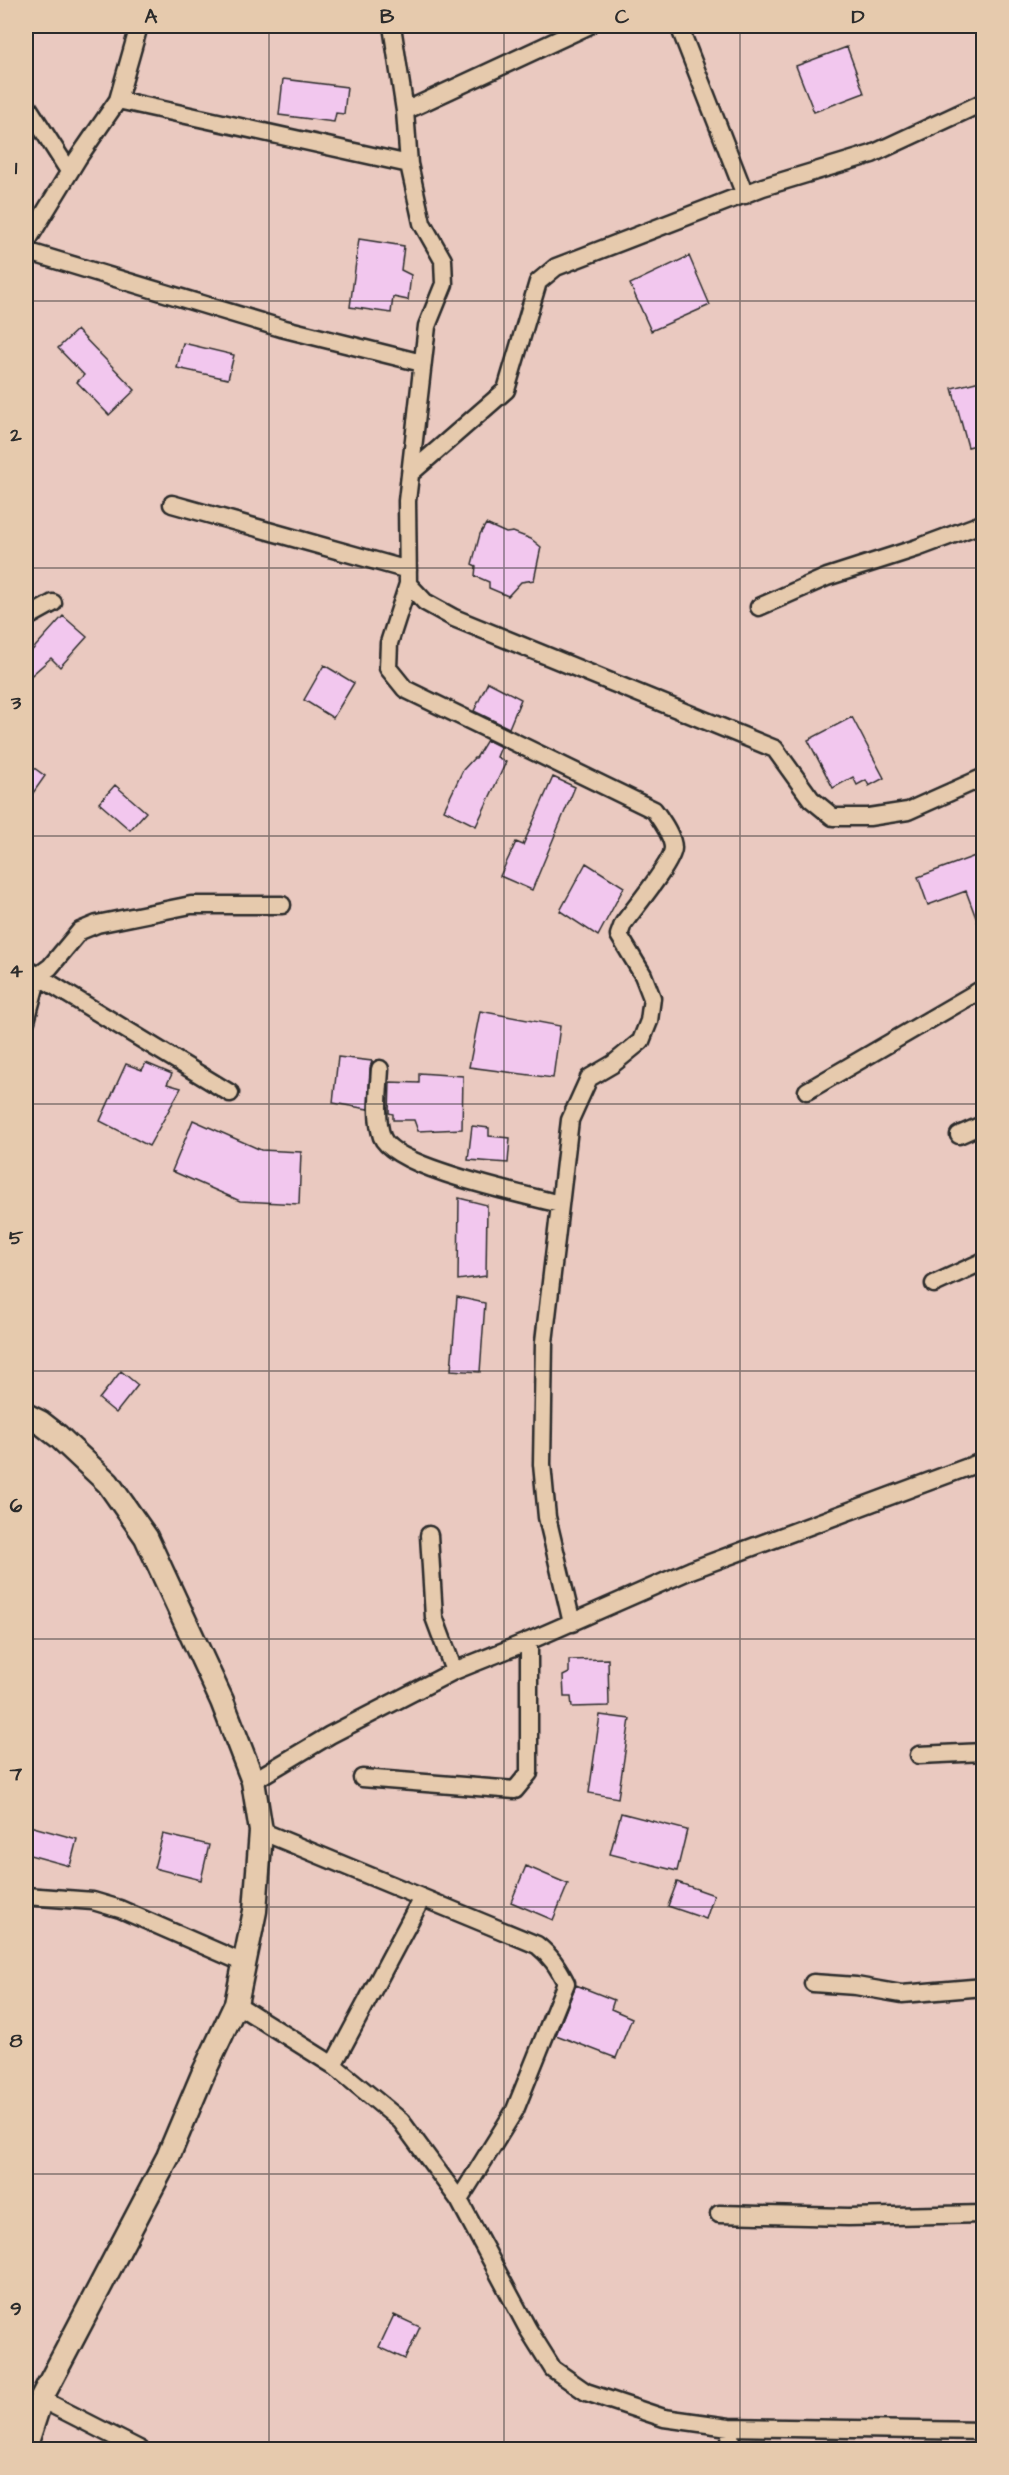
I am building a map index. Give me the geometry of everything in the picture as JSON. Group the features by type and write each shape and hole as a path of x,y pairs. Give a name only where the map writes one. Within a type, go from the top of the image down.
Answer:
{"street":[{"path":"26,243 69,171 118,100 138,26"},
{"path":"392,26 405,111 409,164 422,223 443,260 444,284 427,326 407,501 408,577 389,643 388,668 405,689 654,810 665,827 673,848 669,863 623,924 619,935 643,975 651,998 649,1022 641,1041 613,1064 589,1078 570,1120 544,1342 542,1464 547,1517 572,1623"},
{"path":"405,111 588,26"},
{"path":"679,26 745,195"},
{"path":"118,100 409,164"},
{"path":"411,472 506,390 538,282 556,267 745,195 872,154 984,102"},
{"path":"26,104 69,171"},
{"path":"26,251 281,328 422,363"},
{"path":"172,504 408,577 425,602 454,618 775,749 811,799 833,816 869,817 908,811 984,777"},
{"path":"759,608 827,577 917,548 984,523"},
{"path":"26,618 53,603"},
{"path":"32,973 50,968 80,931 97,924 191,905 282,905"},
{"path":"26,1021 32,973"},
{"path":"32,973 230,1093"},
{"path":"807,1091 984,988"},
{"path":"381,1068 378,1102 382,1138 398,1154 458,1177 560,1204"},
{"path":"958,1135 984,1124"},
{"path":"934,1284 984,1261"},
{"path":"26,1415 40,1422 58,1436 108,1483 146,1537 222,1701 253,1781 261,1831 255,1911 236,2004 168,2157 41,2399 26,2437"},
{"path":"253,1781 330,1735 454,1671 572,1623 691,1570 984,1461"},
{"path":"429,1535 434,1617 454,1671"},
{"path":"363,1778 515,1790 529,1773 529,1641"},
{"path":"919,1755 984,1752"},
{"path":"261,1831 537,1945 559,1967 566,1983 515,2110 459,2200"},
{"path":"26,1896 93,1901 120,1909 246,1964"},
{"path":"333,2066 422,1898"},
{"path":"813,1983 856,1986 903,1994 984,1987"},
{"path":"236,2004 333,2066 402,2121 459,2200 528,2329 553,2369 586,2392 664,2418 729,2427 984,2431"},
{"path":"720,2214 848,2217 984,2214"},
{"path":"41,2399 141,2450"},
{"path":"729,2427 732,2450"}],"building":[{"path":"847,47 864,93 814,112 796,66"},
{"path":"283,79 347,87 344,114 336,113 334,122 279,115"},
{"path":"359,239 404,246 401,270 411,275 408,300 393,297 391,313 350,307"},
{"path":"689,256 710,305 651,331 630,284"},
{"path":"77,330 135,390 109,415 77,382 84,375 58,348"},
{"path":"183,343 234,355 228,379 177,368"},
{"path":"984,380 984,443 968,447 952,388"},
{"path":"486,524 506,533 513,532 531,539 541,547 534,580 521,582 508,596 489,588 489,582 475,576 476,566 472,564 480,534"},
{"path":"63,616 87,637 60,667 51,658 26,680 26,657"},
{"path":"324,665 354,683 333,718 304,700"},
{"path":"488,682 521,699 509,728 474,711"},
{"path":"852,717 884,778 869,786 866,780 857,785 853,777 833,788 808,740"},
{"path":"487,740 501,747 497,757 506,762 476,826 444,810 463,770 476,758"},
{"path":"26,762 45,776 26,803"},
{"path":"553,777 575,787 532,890 500,876 516,842 523,845"},
{"path":"115,785 146,812 130,830 99,803"},
{"path":"975,856 984,879 982,934 966,891 928,905 918,877"},
{"path":"586,863 624,887 598,936 560,911"},
{"path":"480,1011 560,1026 553,1078 469,1067"},
{"path":"338,1057 372,1061 368,1109 333,1103"},
{"path":"146,1063 172,1074 167,1084 181,1088 149,1146 100,1121 126,1064 142,1070"},
{"path":"419,1073 463,1076 462,1129 418,1131 414,1120 393,1120 393,1114 389,1113 390,1082 419,1083"},
{"path":"193,1120 261,1150 301,1152 299,1204 240,1201 172,1171"},
{"path":"472,1126 489,1128 489,1136 510,1138 508,1163 468,1160"},
{"path":"459,1198 487,1205 486,1276 458,1280"},
{"path":"457,1297 485,1303 480,1372 451,1370"},
{"path":"121,1371 138,1385 116,1413 99,1399"},
{"path":"608,1659 609,1706 572,1707 571,1697 564,1697 563,1676 569,1673 569,1660"},
{"path":"600,1715 630,1719 618,1798 589,1793"},
{"path":"621,1813 687,1830 677,1871 610,1854"},
{"path":"26,1825 77,1839 70,1866 26,1854"},
{"path":"163,1834 209,1845 201,1880 154,1868"},
{"path":"526,1866 568,1884 553,1920 511,1902"},
{"path":"677,1882 714,1895 706,1919 668,1906"},
{"path":"576,1985 614,2000 611,2009 632,2018 616,2058 556,2035"},
{"path":"394,2315 420,2327 405,2359 379,2347"}]}
